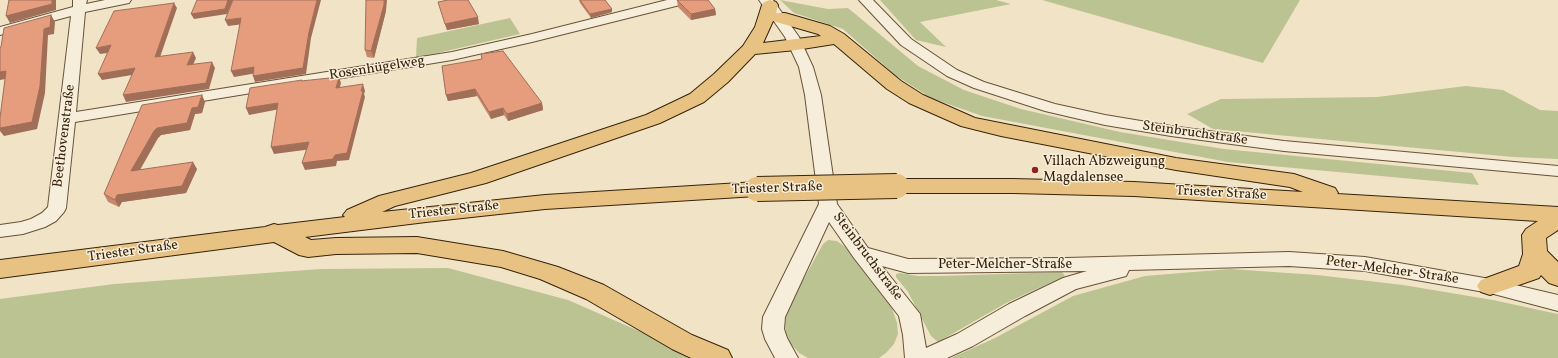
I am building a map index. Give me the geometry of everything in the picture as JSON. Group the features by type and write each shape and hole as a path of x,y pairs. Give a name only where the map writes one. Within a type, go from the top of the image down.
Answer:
{"main road":[{"path":"332,225 387,201 478,178 653,119 697,98 721,78 750,49 763,27 772,7 824,30 838,38 894,85 916,100 968,122 1001,130 1168,163 1294,181 1349,201"},
{"path":"750,49 796,45 838,38"},
{"name":"Triester Straße","path":"0,269 274,232 545,202 757,189 897,186 1013,186 1134,189 1558,215"},
{"path":"1490,286 1530,272 1534,254 1534,234 1558,220"},
{"path":"274,232 308,249 336,246 417,245 503,259 548,273 594,292 682,342 718,358"},
{"path":"1534,254 1558,277"}],"street":[{"path":"0,31 80,4 124,0"},
{"name":"Rosenhügelweg","path":"68,118 452,56 532,38 683,0"},
{"name":"Steinbruchstraße","path":"866,0 906,42 952,73 994,91 1051,108 1105,120 1171,131 1276,145 1558,171"},
{"name":"Beethovenstraße","path":"0,231 23,228 38,224 49,217 56,208 68,118 80,4"},
{"name":"Steinbruchstraße","path":"772,7 796,45 806,67 813,95 828,204 842,227 861,253 909,314 914,335 916,358"},
{"path":"787,358 776,339 773,329 774,317 828,204"},
{"name":"Peter-Melcher-Straße","path":"861,253 908,266 1151,263 1289,259 1365,264 1490,286 1558,303"},
{"name":"Peter-Melcher-Straße","path":"926,358 965,340 1017,310 1070,283 1151,263"}],"green space":[{"path":"780,0 828,9 848,8 918,66 964,90 1021,109 1120,132 1224,149 1472,173 1479,185 1228,162 982,116 931,98 895,75 843,29 794,13"},
{"path":"880,0 996,0 1011,4 920,22 946,47 916,40"},
{"path":"1042,0 1300,0 1263,63"},
{"path":"510,18 520,34 416,58 417,38"},
{"path":"1466,86 1503,90 1540,110 1558,111 1558,159 1513,157 1213,129 1187,114 1221,99 1377,97"},
{"path":"828,240 837,241 844,246 889,299 897,323 898,334 894,344 879,358 808,358 799,353 791,344 786,334 786,315 792,300 823,244"},
{"path":"448,268 568,300 680,349 697,358 0,358 0,299 114,284 321,269"},
{"path":"1230,269 1317,275 1403,285 1493,300 1558,314 1558,358 951,358 995,338 1073,296 1145,276"},
{"path":"1062,272 1065,276 1008,302 938,342 931,336 908,292 896,277 896,274 900,273 918,276 941,276"}],"building":[{"path":"9,0 52,0 52,4 6,16"},
{"path":"197,0 228,0 225,9 191,14"},
{"path":"233,0 317,0 309,32 303,68 253,76 254,67 231,71 241,18 225,20"},
{"path":"366,0 384,0 384,5 371,51 365,50"},
{"path":"448,0 468,0 478,17 445,24 438,2"},
{"path":"580,0 605,0 612,9 590,14"},
{"path":"677,0 708,0 715,9 691,14"},
{"path":"174,3 155,57 193,52 187,65 212,62 206,83 123,95 135,68 98,74 111,45 96,48 114,11"},
{"path":"51,15 50,27 44,29 40,86 32,122 0,128 6,71 0,72 0,47 4,28"},
{"path":"503,51 542,103 507,114 503,108 489,112 475,89 446,95 442,66 482,59 481,54"},
{"path":"339,77 336,88 363,84 361,91 363,91 347,153 335,155 333,159 302,163 309,142 271,147 278,103 246,108 250,88 302,80 301,81"},
{"path":"202,95 198,107 192,108 187,123 157,128 154,131 131,171 193,162 182,186 117,195 115,200 104,194 142,105"}],"place":[{"name":"Villach Abzweigung Magdalensee","path":"1035,170"}]}
